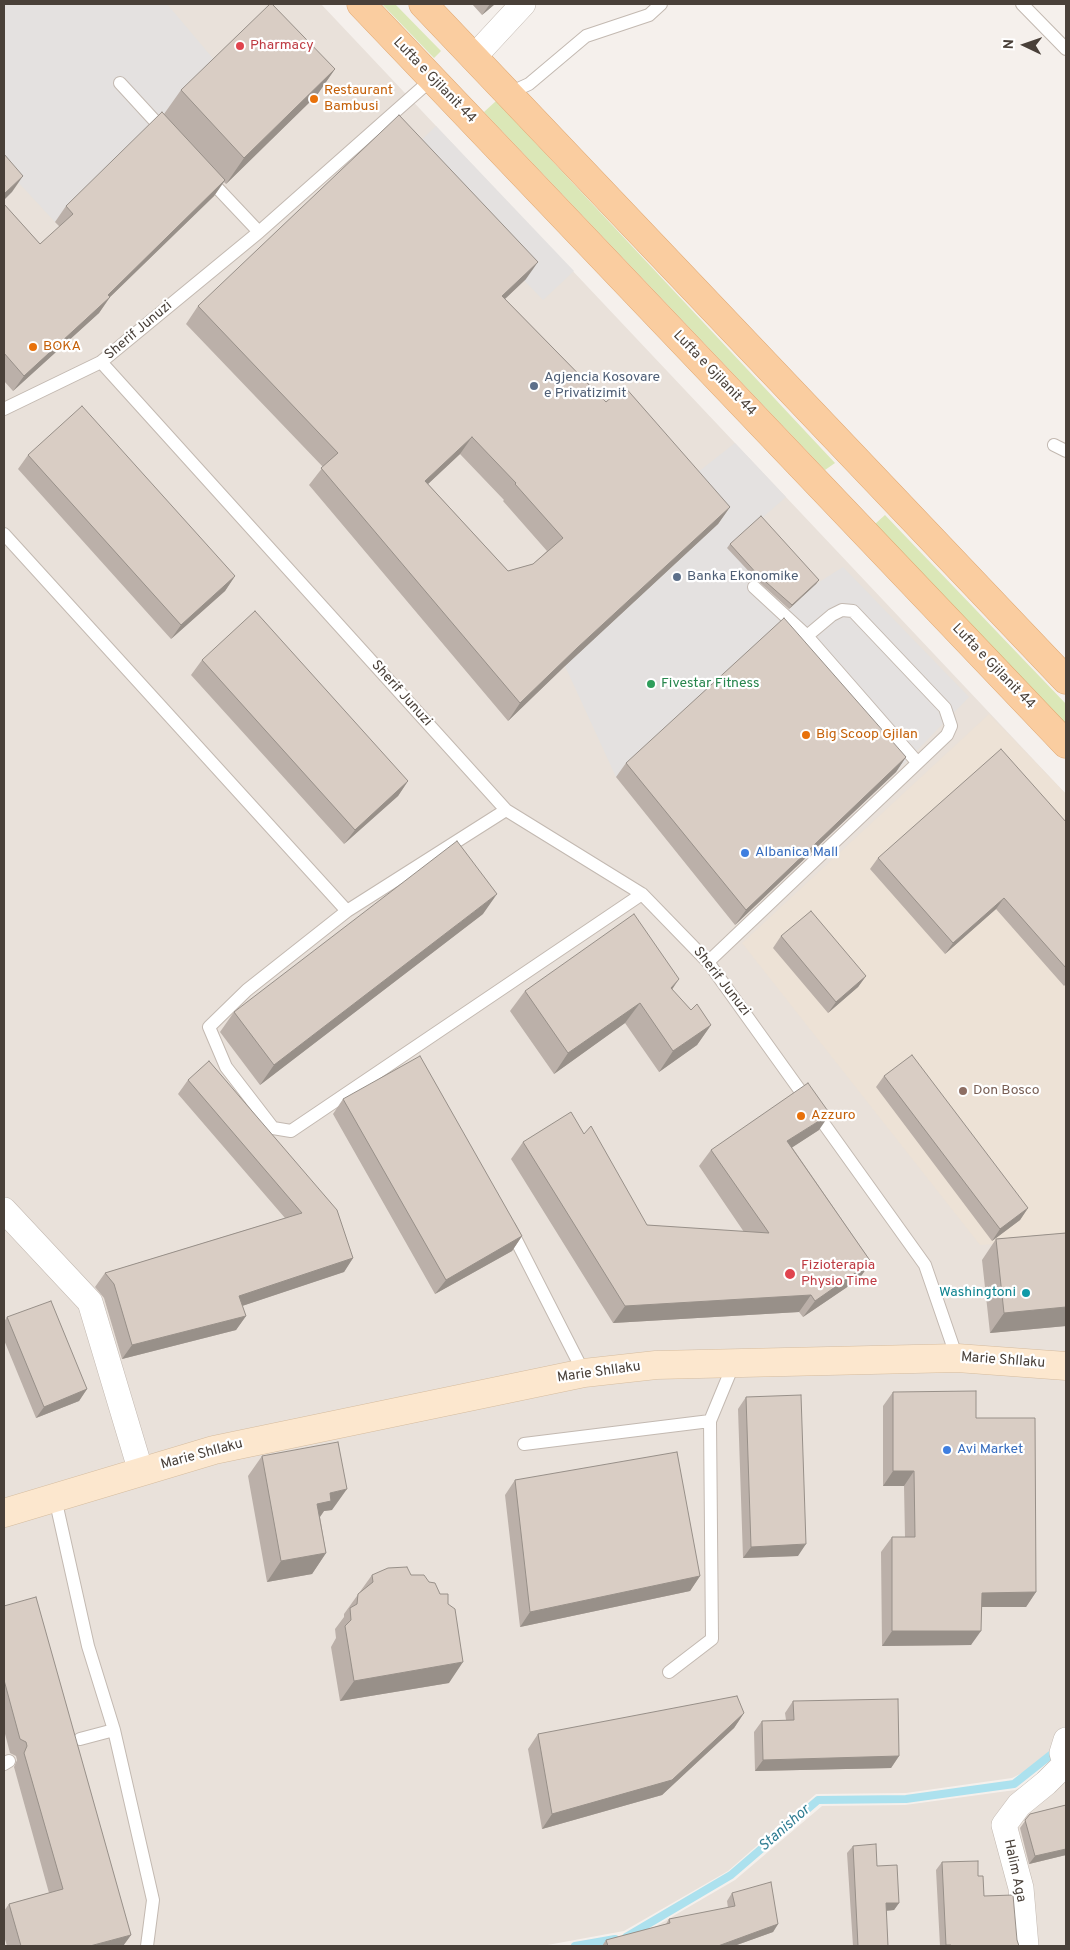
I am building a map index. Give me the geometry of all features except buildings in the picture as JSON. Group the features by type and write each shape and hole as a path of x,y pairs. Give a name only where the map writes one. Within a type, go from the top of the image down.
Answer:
{"main road":[{"name":"Lufta e Gjilanit 44","path":"361,4 1066,744"},
{"path":"423,4 1066,680"}],"street":[{"path":"473,58 523,4"},
{"path":"4,1210 90,1302 141,1472"},
{"name":"Marie Shllaku","path":"4,1512 214,1450 584,1373 656,1365 957,1358 1066,1366"},
{"name":"Halim Aga","path":"1026,1946 1021,1888 1004,1825 1019,1805 1046,1783 1065,1755"}],"lane":[{"path":"507,94 529,84 586,36 649,15 661,4"},
{"path":"1022,4 1066,49"},
{"name":"Sherif Junuzi","path":"432,79 259,232 101,362 506,810 642,894 708,962 925,1265 957,1358"},
{"path":"120,84 173,140"},
{"path":"199,168 259,232"},
{"path":"4,409 101,362"},
{"path":"1054,445 1066,451"},
{"path":"4,534 348,911"},
{"path":"754,587 807,636 917,762"},
{"path":"708,962 947,735 951,726 945,708 853,610 842,610 832,615 807,636"},
{"path":"506,810 348,911 247,990 210,1028 226,1067 273,1128 290,1131 642,894"},
{"path":"504,1217 584,1373"},
{"path":"669,1672 712,1639 710,1421 734,1363"},
{"path":"524,1444 710,1421"},
{"path":"55,1498 88,1646 114,1730 153,1900 147,1946"},
{"path":"80,1739 114,1730"}],"shaded area":[{"path":"4,4 321,4 1066,794 1066,1751 1012,1778 906,1793 816,1794 728,1871 624,1931 542,1946 4,1946"},
{"path":"4,4 167,4 216,62 55,222 4,167"},
{"path":"436,126 574,271 543,300 405,156"},
{"path":"735,443 786,497 728,548 786,612 816,584 843,567 969,697 896,772 616,777 565,666 717,524 656,505"},
{"name":"Don Bosco","path":"989,714 1066,794 1066,1239 980,1245 742,943"},
{"path":"1066,1765 1066,1946 608,1946 627,1943 735,1880 822,1806 905,1805 1015,1790"}],"green space":[{"path":"382,4 395,4 441,51 434,58"},
{"path":"496,101 835,463 825,470 484,112"},
{"path":"885,515 1066,704 1066,724 875,524"}],"waterway":[{"name":"Stanishor","path":"626,1937 731,1875 818,1800 906,1799 1014,1784 1057,1750"},
{"name":"Stanishor","path":"575,1946 615,1939"}],"place":[{"name":"Pharmacy","path":"240,46"},
{"name":"Restaurant Bambusi","path":"314,99"},
{"name":"BOKA","path":"33,347"},
{"name":"Agjencia Kosovare e Privatizimit","path":"534,386"},
{"name":"Banka Ekonomike","path":"677,577"},
{"name":"Fivestar Fitness","path":"651,684"},
{"name":"Big Scoop Gjilan","path":"806,735"},
{"name":"Albanica Mall","path":"745,853"},
{"name":"Don Bosco","path":"963,1091"},
{"name":"Azzuro","path":"801,1116"},
{"name":"Fizioterapia Physio Time","path":"790,1274"},
{"name":"Washingtoni","path":"1026,1293"},
{"name":"Avi Market","path":"947,1450"}]}
